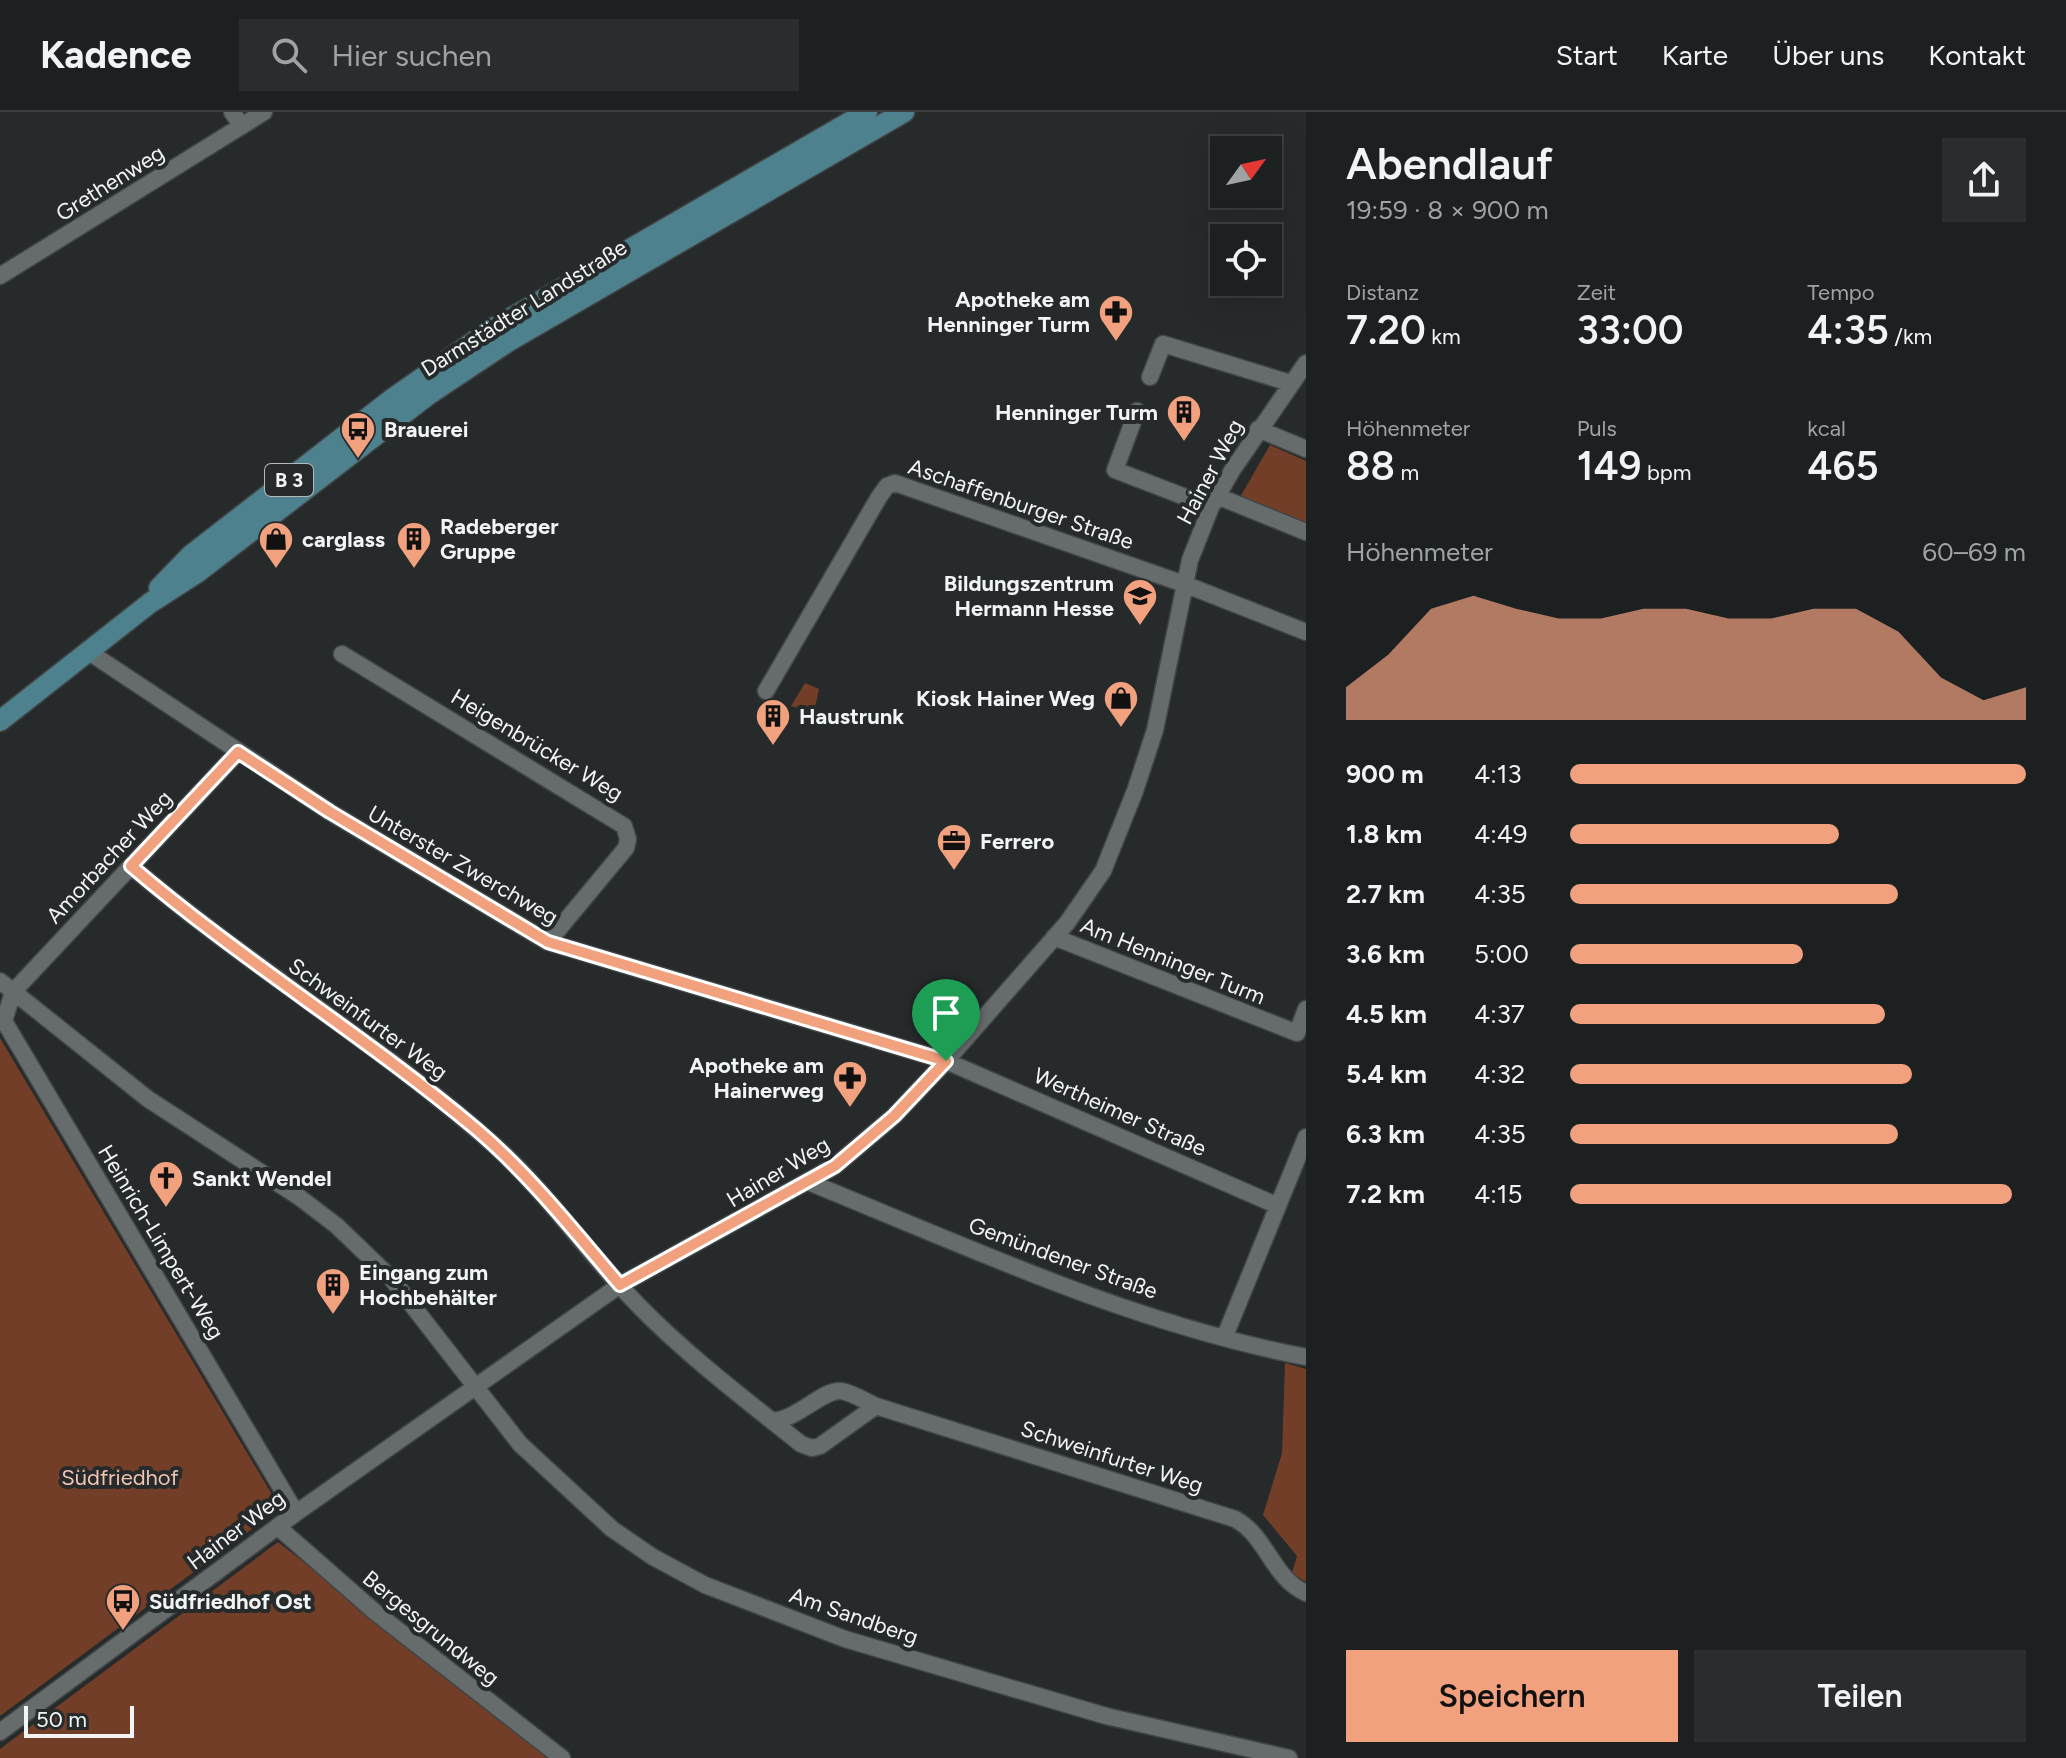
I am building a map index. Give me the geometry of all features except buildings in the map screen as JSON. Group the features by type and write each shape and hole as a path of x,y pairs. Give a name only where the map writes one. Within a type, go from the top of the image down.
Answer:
{"main road":[{"name":"Darmstädter Landstraße","path":"150,603 163,582 191,555 434,368 492,329 867,112"},
{"name":"Darmstädter Landstraße","path":"0,721 150,603 198,572 428,395 509,341 904,112"}],"street":[{"name":"Grethenweg","path":"0,276 237,119 264,112"},
{"path":"1150,377 1163,344 1290,383"},
{"name":"Hainer Weg","path":"0,1732 296,1513 620,1285 811,1183 866,1141 946,1061 1094,886 1135,791 1166,689 1184,584 1214,502 1258,429 1306,363"},
{"path":"1137,411 1115,470 1306,532"},
{"path":"1258,429 1306,449"},
{"name":"Aschaffenburger Straße","path":"766,691 879,497 891,484 912,487 1184,584"},
{"path":"1184,584 1306,632"},
{"name":"Unterster Zwerchweg","path":"89,652 330,812 548,942 946,1061"},
{"name":"Heigenbrücker Weg","path":"342,654 624,826 628,839 626,848 548,942"},
{"name":"Amorbacher Weg","path":"6,986 131,866 238,752"},
{"name":"Schweinfurter Weg","path":"131,866 189,915 476,1129 540,1191 620,1285 703,1366 772,1421 812,1448 876,1406"},
{"name":"Am Henninger Turm","path":"1054,937 1297,1033 1306,1009"},
{"name":"Am Sandberg","path":"6,986 169,1115 299,1197 337,1226 391,1278 520,1444 595,1514 653,1557 705,1585 845,1639 989,1684 1106,1716 1289,1758"},
{"name":"Heinrich-Limpert-Weg","path":"6,986 4,1015 7,1028 296,1513"},
{"name":"Wertheimer Straße","path":"946,1061 1276,1205"},
{"path":"1225,1336 1306,1137"},
{"name":"Gemündener Straße","path":"811,1183 1047,1280 1225,1336 1306,1357"},
{"name":"Schweinfurter Weg","path":"772,1421 794,1417 836,1390 876,1406 1235,1519 1257,1535 1283,1577 1306,1593"},
{"name":"Bergesgrundweg","path":"278,1527 375,1612 562,1758"}],"green space":[{"path":"1270,445 1306,461 1306,524 1239,499"},
{"path":"805,683 819,689 814,713 791,706"},
{"name":"Südfriedhof","path":"0,1038 280,1508 0,1716"},
{"path":"1285,1363 1306,1369 1306,1582 1292,1573 1297,1556 1263,1515 1282,1453"},
{"path":"278,1542 552,1758 0,1758 0,1749"}],"place":[{"name":"Apotheke am Henninger Turm","path":"1116,343"},
{"name":"Henninger Turm","path":"1184,443"},
{"name":"Brauerei","path":"358,460"},
{"name":"carglass","path":"276,570"},
{"name":"Radeberger Gruppe","path":"414,570"},
{"name":"Bildungszentrum Hermann Hesse","path":"1140,627"},
{"name":"Kiosk Hainer Weg","path":"1121,729"},
{"name":"Haustrunk","path":"773,747"},
{"name":"Ferrero","path":"954,872"},
{"name":"Apotheke am Hainerweg","path":"850,1109"},
{"name":"Sankt Wendel","path":"166,1209"},
{"name":"Eingang zum Hochbehälter","path":"333,1316"},
{"name":"Südfriedhof Ost","path":"123,1632"}],"route":[{"path":"238,752 330,812 548,942 946,1061 894,1116 811,1183 620,1285 540,1191 476,1129 189,915 131,866 238,752"}]}
